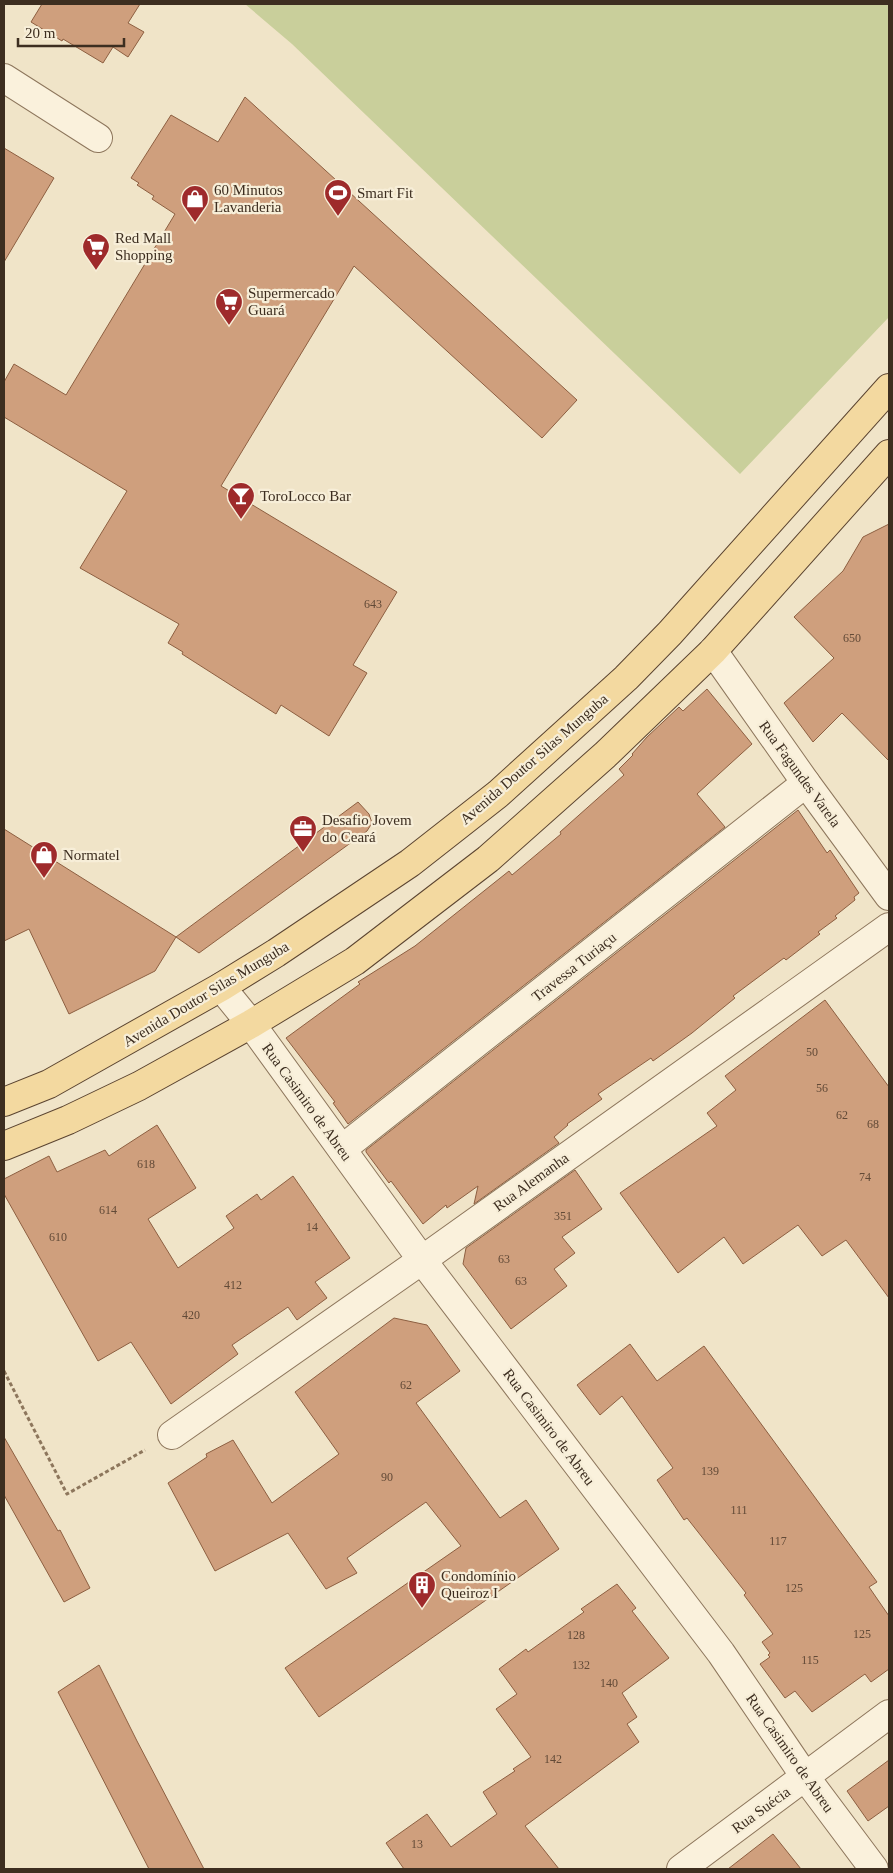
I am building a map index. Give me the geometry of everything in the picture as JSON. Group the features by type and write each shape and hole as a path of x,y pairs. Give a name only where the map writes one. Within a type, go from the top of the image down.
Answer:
{"main road":[{"name":"Avenida Doutor Silas Munguba","path":"4,1102 49,1084 221,987 276,953 410,863 498,794 626,678 664,639 889,388"},
{"path":"4,1146 68,1120 139,1086 251,1024 355,961 488,859 605,755 713,651 889,454"}],"street":[{"path":"4,78 98,138"},
{"name":"Rua Fagundes Varela","path":"713,651 889,896"},
{"name":"Travessa Turiaçu","path":"342,1149 806,783"},
{"name":"Rua Alemanha","path":"172,1435 422,1260 889,927"},
{"name":"Rua Casimiro de Abreu","path":"221,987 251,1024 422,1260 721,1652 806,1778 874,1869"},
{"name":"Rua Suécia","path":"681,1869 806,1778 889,1714"}],"path":[{"path":"4,1371 67,1494 172,1435"}],"green space":[{"path":"245,4 889,4 889,317 740,474 292,44"}],"building":[{"path":"42,4 140,4 128,23 144,32 128,57 113,47 103,63 31,22"},
{"path":"245,97 577,400 542,438 354,266 221,486 397,592 353,665 367,673 329,736 281,705 276,714 182,654 183,652 168,643 179,624 80,568 127,491 4,417 4,382 14,364 66,395 175,214 152,199 154,196 137,185 139,183 131,178 171,115 218,142"},
{"path":"4,148 54,178 4,262"},
{"path":"889,524 889,761 842,713 813,742 784,703 834,658 794,617 843,571 863,537"},
{"path":"707,689 752,744 697,794 725,827 348,1124 333,1103 335,1102 286,1038 360,984 358,982 415,946 509,871 512,875 561,834 560,832 624,775 619,769 647,737 679,707 683,711"},
{"path":"358,802 369,814 372,823 367,831 199,953 176,937"},
{"path":"798,810 827,853 830,850 859,893 854,897 855,900 835,916 837,918 818,932 820,934 733,996 735,998 692,1033 653,1061 651,1058 598,1094 602,1099 567,1124 554,1137 559,1143 474,1204 478,1186 447,1208 446,1205 423,1224 391,1181 389,1183 366,1150"},
{"name":"Normatel","path":"4,829 176,937 155,971 69,1014 29,929 4,941"},
{"path":"825,1000 889,1087 889,1298 846,1240 822,1256 798,1225 743,1264 724,1237 678,1273 620,1193 717,1126 707,1113 736,1090 725,1076"},
{"path":"157,1125 196,1188 148,1219 178,1268 234,1228 226,1216 257,1194 261,1200 293,1176 350,1258 315,1282 327,1298 297,1320 288,1307 232,1345 238,1354 171,1404 131,1342 98,1361 4,1194 4,1179 49,1156 57,1172 105,1150 109,1156"},
{"path":"575,1170 602,1209 562,1237 575,1253 554,1269 567,1286 511,1329 463,1264 466,1248"},
{"path":"394,1318 427,1325 460,1371 416,1403 500,1518 526,1500 559,1549 319,1717 285,1668 461,1546 426,1502 347,1558 357,1573 326,1589 288,1533 215,1571 168,1483 207,1457 206,1454 233,1440 272,1503 339,1454 295,1392"},
{"path":"630,1344 657,1381 704,1346 877,1582 869,1587 889,1616 889,1669 871,1682 865,1674 812,1712 795,1691 785,1698 760,1664 770,1657 768,1655 770,1653 762,1642 773,1634 744,1595 746,1593 687,1518 684,1520 657,1480 673,1468 622,1396 600,1415 577,1385"},
{"path":"4,1437 58,1531 60,1530 90,1588 64,1602 4,1495"},
{"path":"617,1584 636,1608 632,1611 669,1658 622,1693 637,1717 627,1724 639,1742 525,1826 559,1869 404,1869 386,1843 427,1814 451,1847 497,1814 483,1792 515,1771 513,1769 531,1757 496,1709 517,1694 499,1669 526,1649 528,1652 584,1612 581,1609"},
{"path":"99,1665 204,1869 149,1869 58,1692"},
{"path":"889,1760 889,1806 868,1821 847,1791"},
{"path":"773,1834 801,1869 728,1869"}],"place":[{"name":"Smart Fit","path":"338,217"},
{"name":"60 Minutos Lavanderia","path":"195,223"},
{"name":"Red Mall Shopping","path":"96,271"},
{"name":"Supermercado Guará","path":"229,326"},
{"name":"ToroLocco Bar","path":"241,520"},
{"name":"Desafio Jovem do Ceará","path":"303,853"},
{"name":"Normatel","path":"44,879"},
{"name":"Condomínio Queiroz I","path":"422,1609"}]}
